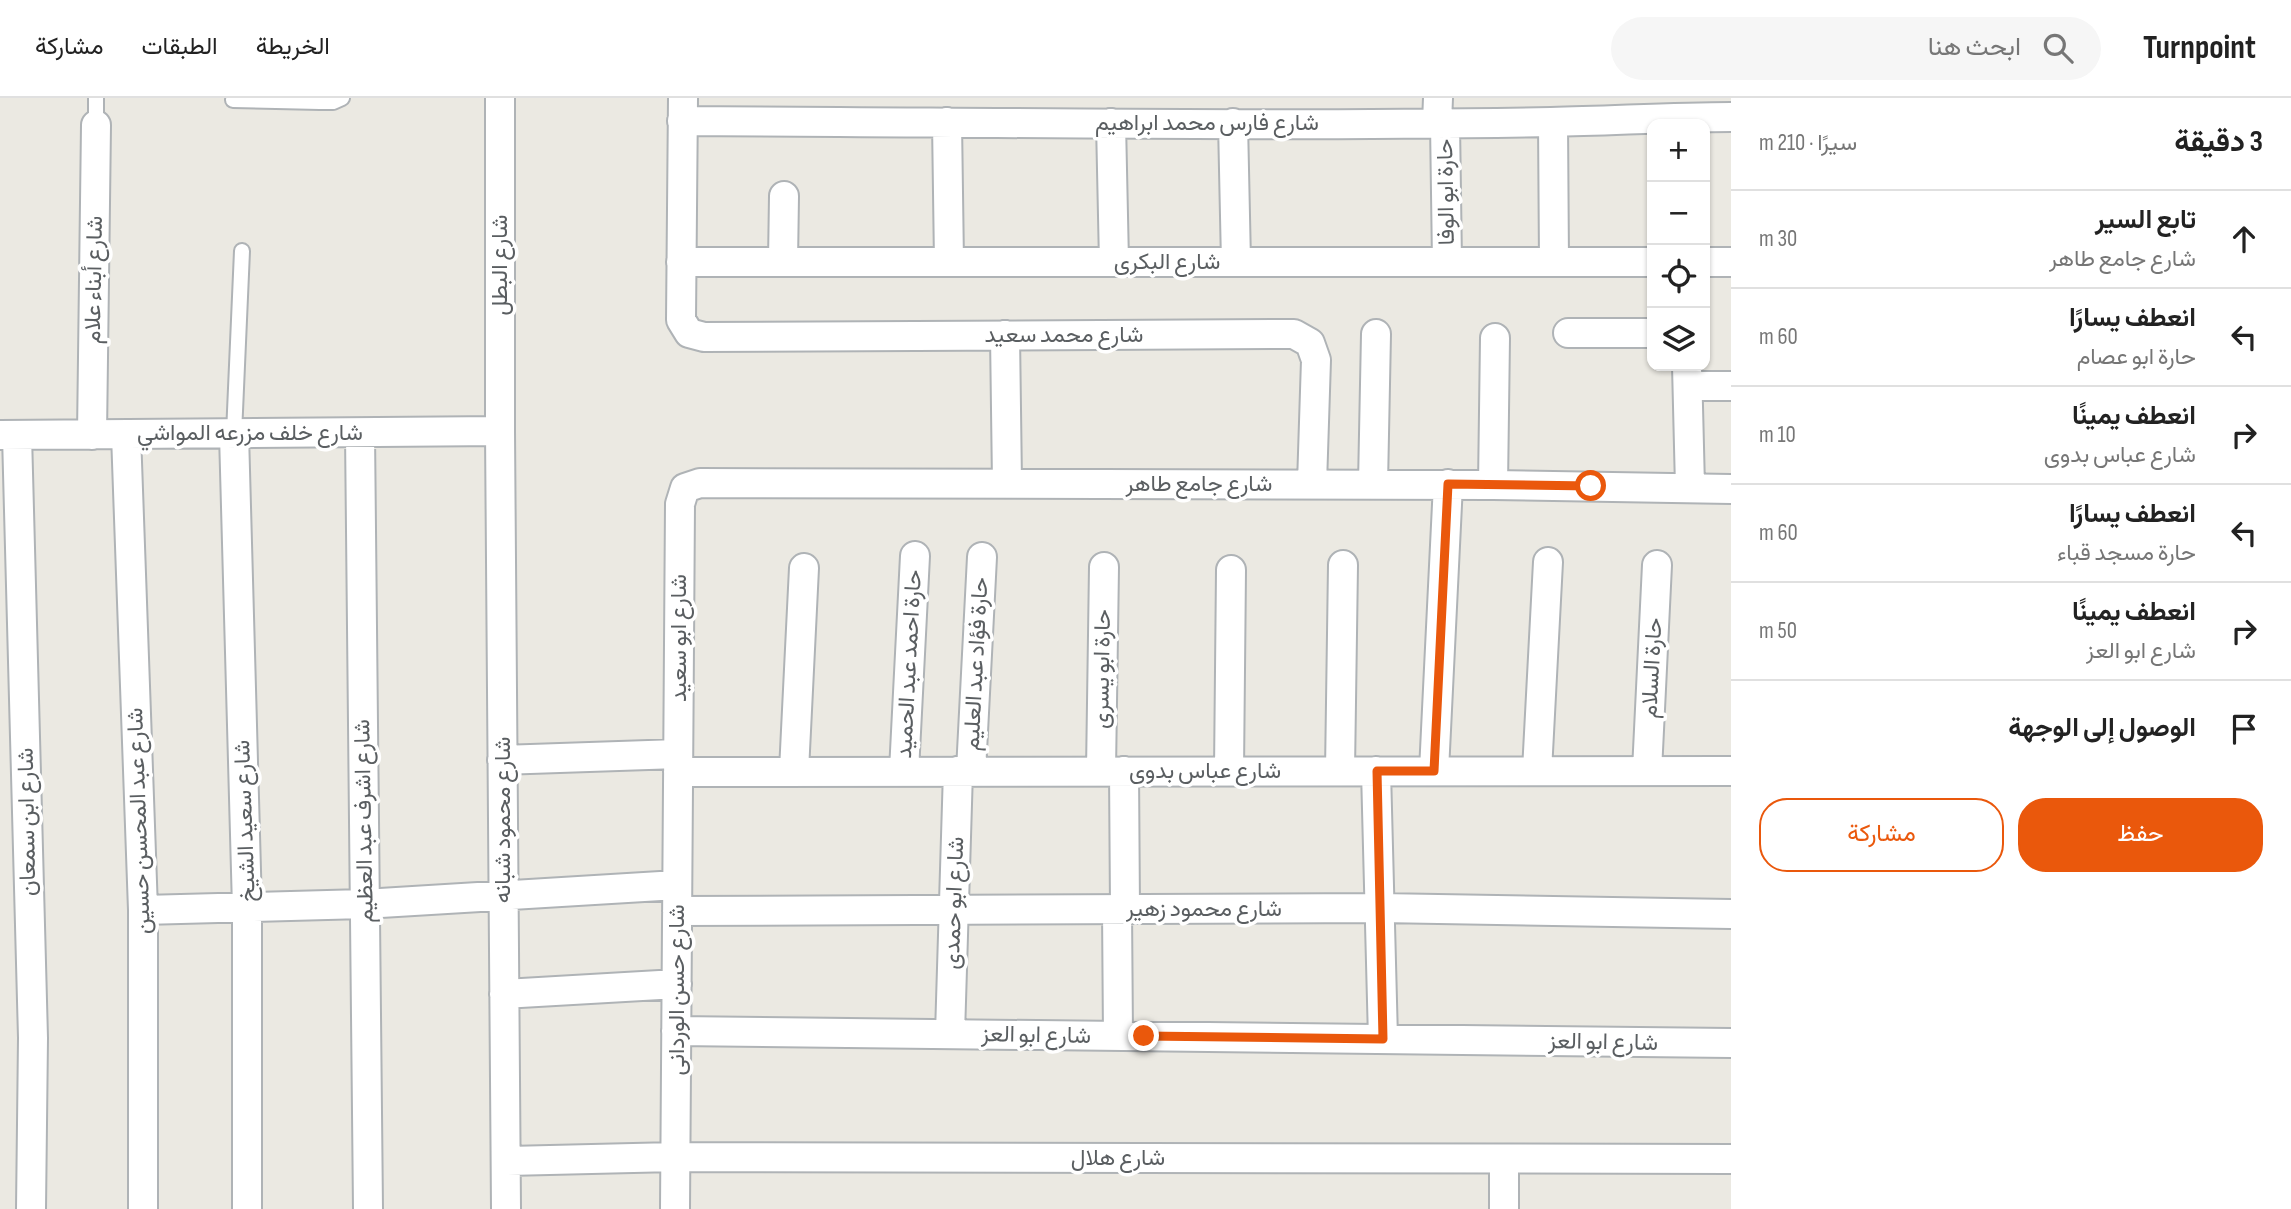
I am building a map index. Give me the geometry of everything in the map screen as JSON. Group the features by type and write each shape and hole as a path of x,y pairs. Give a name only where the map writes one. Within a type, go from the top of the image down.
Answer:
{"street":[{"name":"شارع البطل","path":"500,98 500,431"},
{"name":"شارع فارس محمد ابراهيم","path":"1674,119 1705,107 1731,117"},
{"name":"شارع فارس محمد ابراهيم","path":"682,109 889,110 947,122 1035,110 1111,122 1161,110 1233,123 1307,111 1440,115 1570,114 1647,119"},
{"path":"681,262 682,109"},
{"name":"شارع أبناء علام","path":"92,435 96,111"},
{"path":"1554,262 1570,114"},
{"name":"حارة ابو الوفا","path":"1440,115 1447,262"},
{"path":"947,122 949,262"},
{"path":"1111,122 1114,262"},
{"path":"1233,123 1236,262"},
{"path":"783,262 784,196"},
{"name":"شارع البكرى","path":"681,262 1647,262"},
{"name":"شارع محمد سعيد","path":"681,262 681,320 689,333 704,337 1294,334 1310,343 1316,360 1312,484"},
{"path":"1710,262 1731,262"},
{"path":"1568,333 1647,332"},
{"path":"1373,484 1376,334"},
{"path":"1005,335 1007,483"},
{"path":"1493,485 1495,338"},
{"path":"1690,487 1687,376 1731,386"},
{"name":"شارع خلف مزرعه المواشي","path":"9,435 500,431"},
{"name":"شارع محمود شبانه","path":"500,431 506,1209"},
{"name":"شارع اشرف عبد العظيم","path":"360,433 368,1209"},
{"name":"شارع عبد المحسن حسين","path":"126,434 143,910 143,1209"},
{"name":"شارع سعيد الشيخ","path":"234,434 247,907 247,1209"},
{"name":"شارع ابن سمعان","path":"9,435 33,1038 31,1209"},
{"name":"شارع جامع طاهر","path":"680,504 685,488 700,483 1448,484 1731,489"},
{"path":"1434,771 1448,484"},
{"name":"شارع ابو سعيد","path":"678,763 680,504"},
{"name":"حارة احمد عبد الحميد","path":"904,771 915,556"},
{"name":"حارة فؤاد عبد العليم","path":"964,771 982,557"},
{"path":"1537,771 1548,562"},
{"path":"1340,771 1343,565"},
{"name":"حارة السلام","path":"1647,771 1657,565"},
{"name":"حارة ابو يسرى","path":"1104,567 1121,909 1118,1036"},
{"path":"794,771 804,568"},
{"path":"1229,771 1231,570"},
{"name":"شارع عباس بدوى","path":"502,760 678,763 794,771 1731,771"},
{"name":"شارع حسن الوردانى","path":"675,1209 678,763"},
{"name":"شارع ابو حمدى","path":"950,1034 954,910 964,771"},
{"path":"1377,771 1383,1039"},
{"name":"شارع محمود زهير","path":"143,910 365,904 503,896 677,898 954,910 1380,908 1731,914"},
{"path":"504,994 677,984"},
{"name":"شارع ابو العز","path":"676,1031 1731,1043"},
{"name":"شارع هلال","path":"506,1161 676,1157 1731,1159"},
{"path":"1504,1159 1504,1209"}],"lane":[{"path":"233,100 333,102 342,98"},
{"path":"234,434 242,251"}],"route":[{"path":"1144,1036 1383,1039 1377,771 1434,771 1448,484 1591,486"}]}
